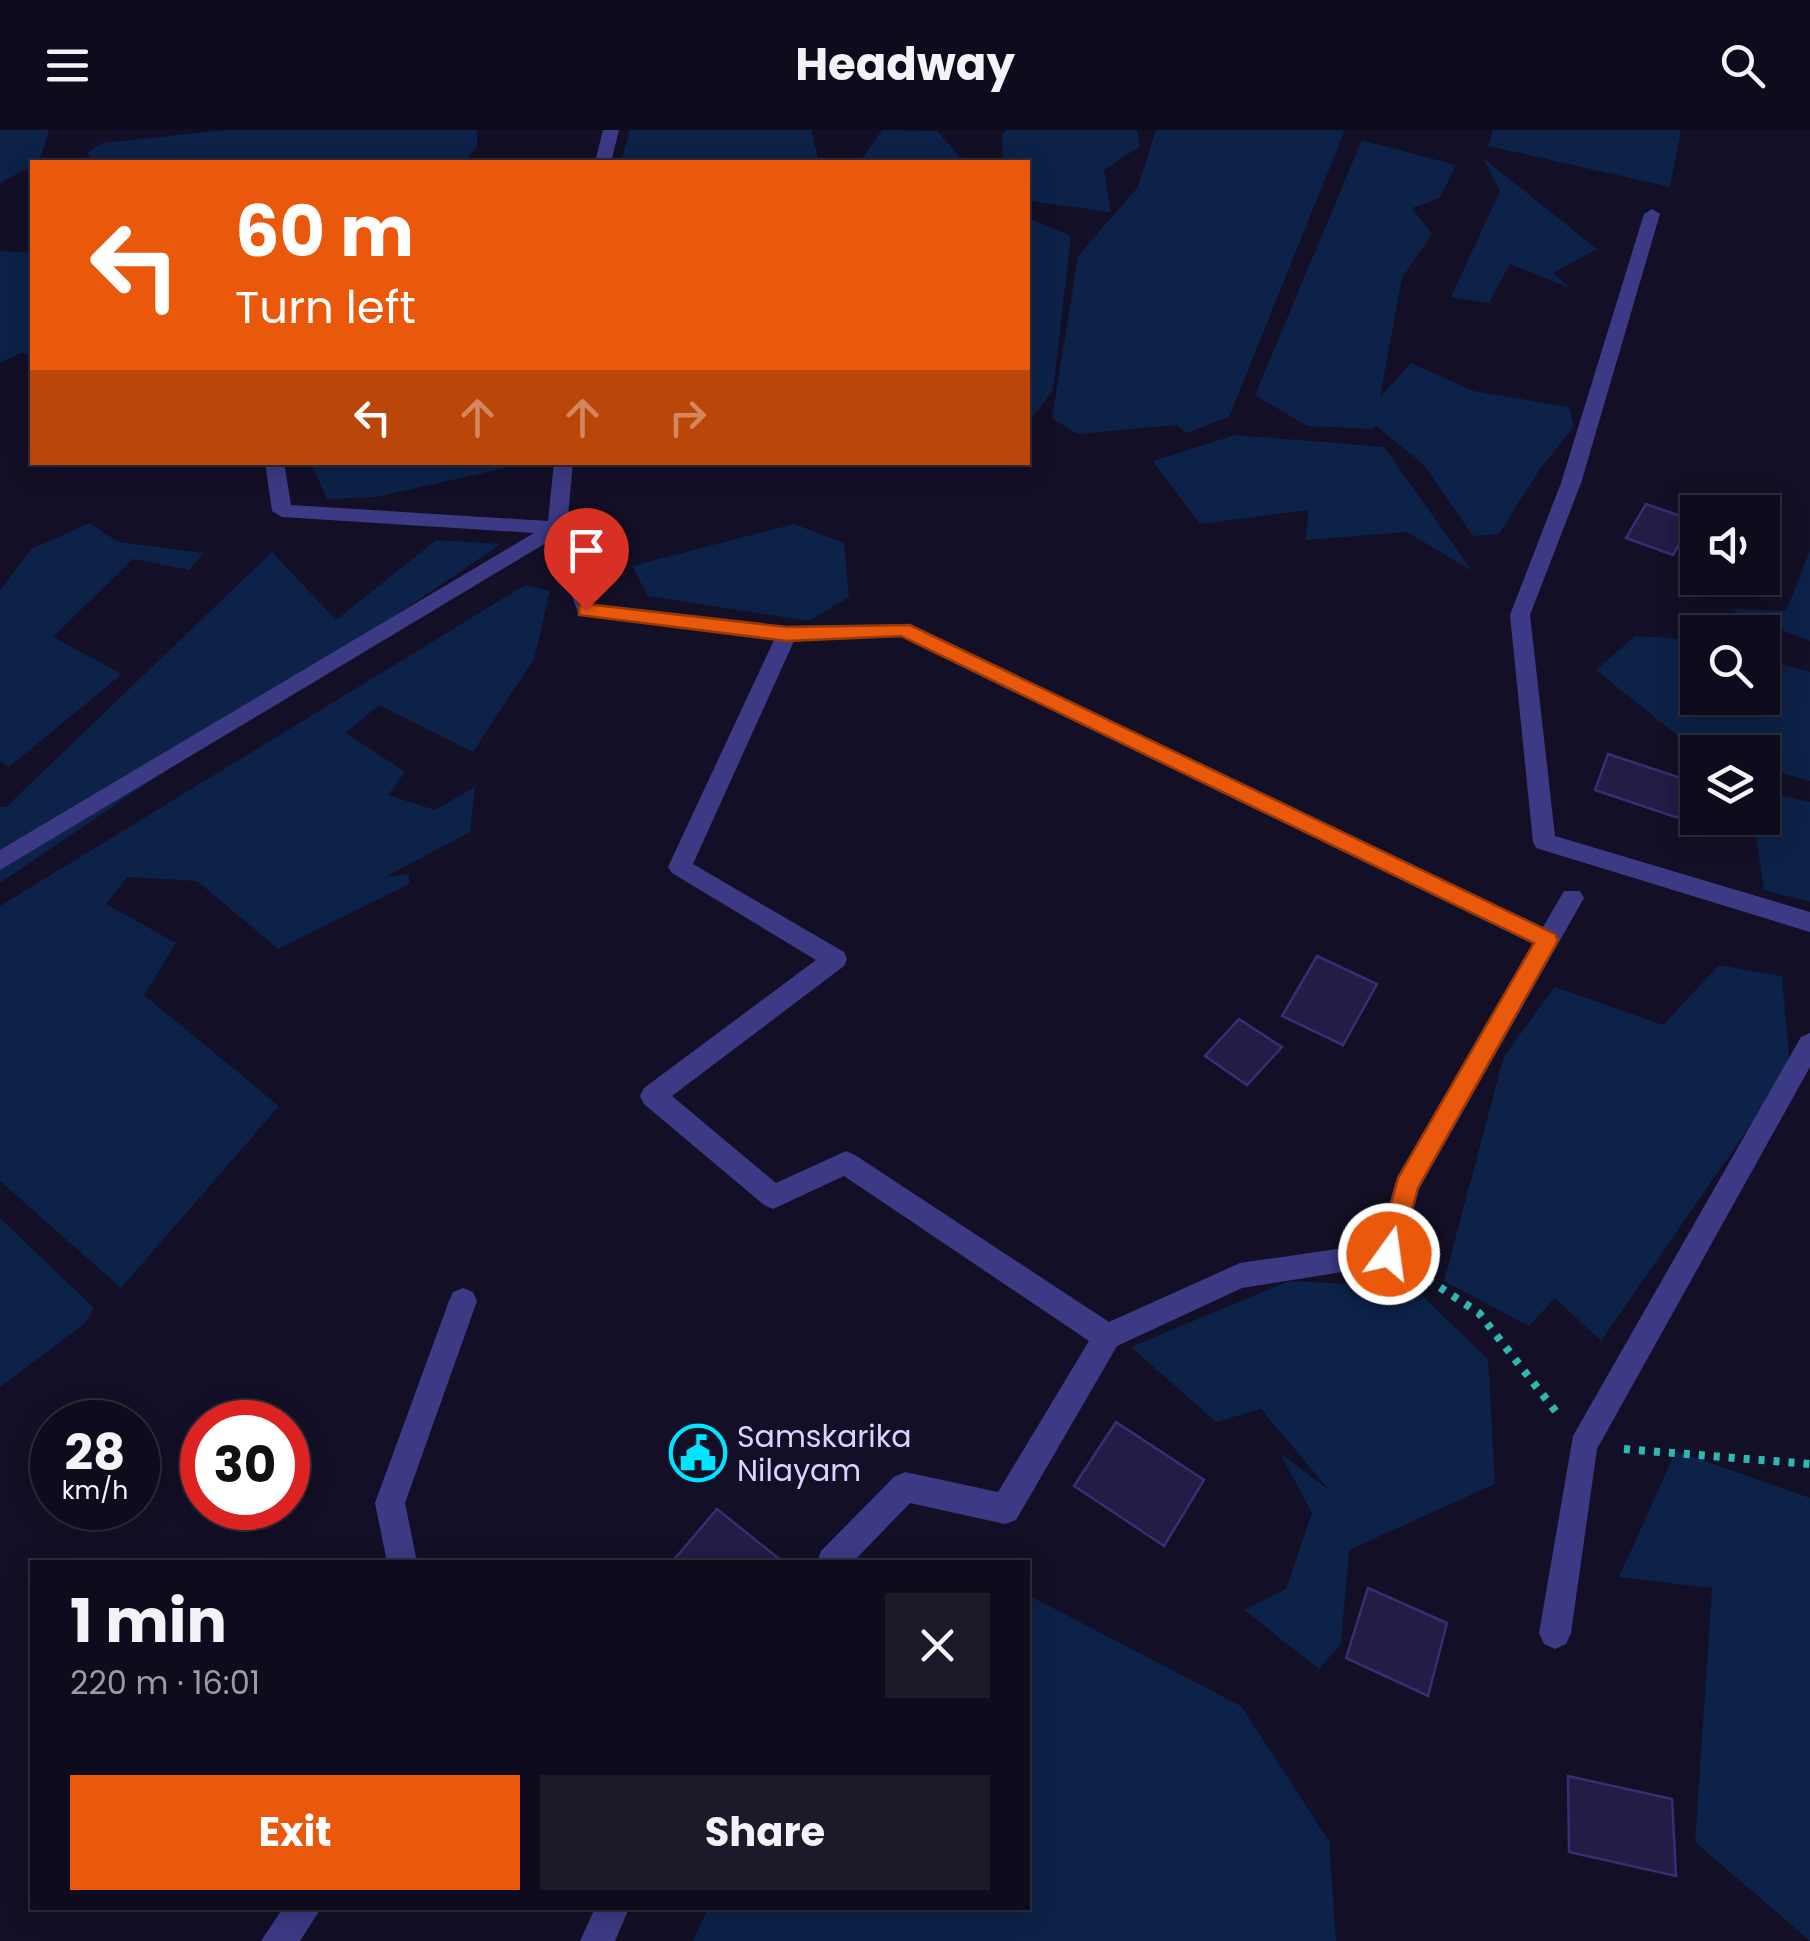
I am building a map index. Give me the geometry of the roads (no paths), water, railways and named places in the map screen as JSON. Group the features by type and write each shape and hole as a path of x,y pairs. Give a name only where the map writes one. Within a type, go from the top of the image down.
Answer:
{"street":[{"path":"604,160 611,130"},
{"path":"1652,214 1571,484 1520,615 1544,842 1810,922"},
{"path":"274,465 282,511 556,528"},
{"path":"564,465 556,528 586,610 787,634 904,630 1548,940"},
{"path":"0,861 556,528"},
{"path":"787,634 680,867 835,959 653,1096 773,1197 846,1162 1106,1338"},
{"path":"834,1560 905,1488 1005,1508 1106,1338 1240,1276 1389,1254 1406,1186 1572,898"},
{"path":"1555,1633 1583,1446 1810,1044"},
{"path":"402,1560 390,1503 464,1301"},
{"path":"278,1941 302,1910"},
{"path":"597,1941 611,1910"}],"water":[{"path":"0,130 49,130 40,160 30,160 30,167 0,183"},
{"path":"225,130 477,130 477,146 466,160 92,160 87,153 103,143"},
{"path":"630,130 811,130 818,160 622,160"},
{"path":"882,130 937,131 961,158 968,160 861,160"},
{"path":"1006,130 1137,130 1140,146 1104,170 1111,212 1030,201 1030,160 1003,160 1002,135"},
{"path":"1156,130 1345,130 1229,417 1186,433 1177,425 1077,434 1052,418 1078,256 1138,187"},
{"path":"1493,130 1681,130 1670,187 1488,146"},
{"path":"1361,142 1456,165 1440,198 1412,208 1432,234 1402,278 1380,397 1411,363 1473,391 1569,407 1574,426 1540,469 1499,534 1473,536 1424,465 1375,425 1373,429 1307,426 1255,395"},
{"path":"1483,158 1597,249 1553,273 1570,288 1510,264 1489,303 1451,297 1500,191"},
{"path":"1030,219 1071,236 1053,390 1030,421"},
{"path":"0,251 30,253 30,355 21,353 0,363"},
{"path":"1235,435 1384,447 1472,571 1407,532 1306,540 1308,510 1200,524 1153,461"},
{"path":"312,465 519,465 376,497 327,499"},
{"path":"90,523 118,542 204,553 189,570 133,559 53,637 122,674 9,767 0,761 0,590 31,549"},
{"path":"794,524 844,543 849,597 809,621 648,596 632,566"},
{"path":"436,540 501,544 0,883 0,807 6,807 272,552 336,620"},
{"path":"1810,551 1810,641 1780,629 1780,615 1743,615 1728,609 1786,611"},
{"path":"525,585 550,591 534,659 473,752 379,705 346,733 405,772 388,795 435,810 475,787 470,832 385,877 409,874 409,884 278,949 197,881 127,877 106,904 176,943 144,995 279,1106 121,1288 0,1181 0,906"},
{"path":"1635,636 1680,639 1680,715 1780,715 1780,664 1810,672 1810,781 1780,773 1780,735 1680,737 1596,670"},
{"path":"1780,796 1810,802 1810,902 1764,890 1756,835 1780,835"},
{"path":"1719,965 1782,976 1790,1068 1601,1341 1555,1298 1529,1326 1444,1281 1504,1056 1555,987 1663,1025"},
{"path":"0,1218 94,1308 85,1323 0,1387"},
{"path":"1289,1281 1413,1287 1488,1359 1495,1484 1349,1550 1341,1644 1319,1669 1244,1610 1286,1589 1312,1513 1280,1453 1331,1492 1261,1409 1216,1422 1131,1347"},
{"path":"1676,1451 1810,1498 1810,1941 1695,1842 1712,1588 1619,1577"},
{"path":"1030,1596 1241,1706 1329,1841 1336,1941 693,1941 707,1910 1030,1910"}],"place":[{"name":"Samskarika Nilayam","path":"698,1453"}]}
